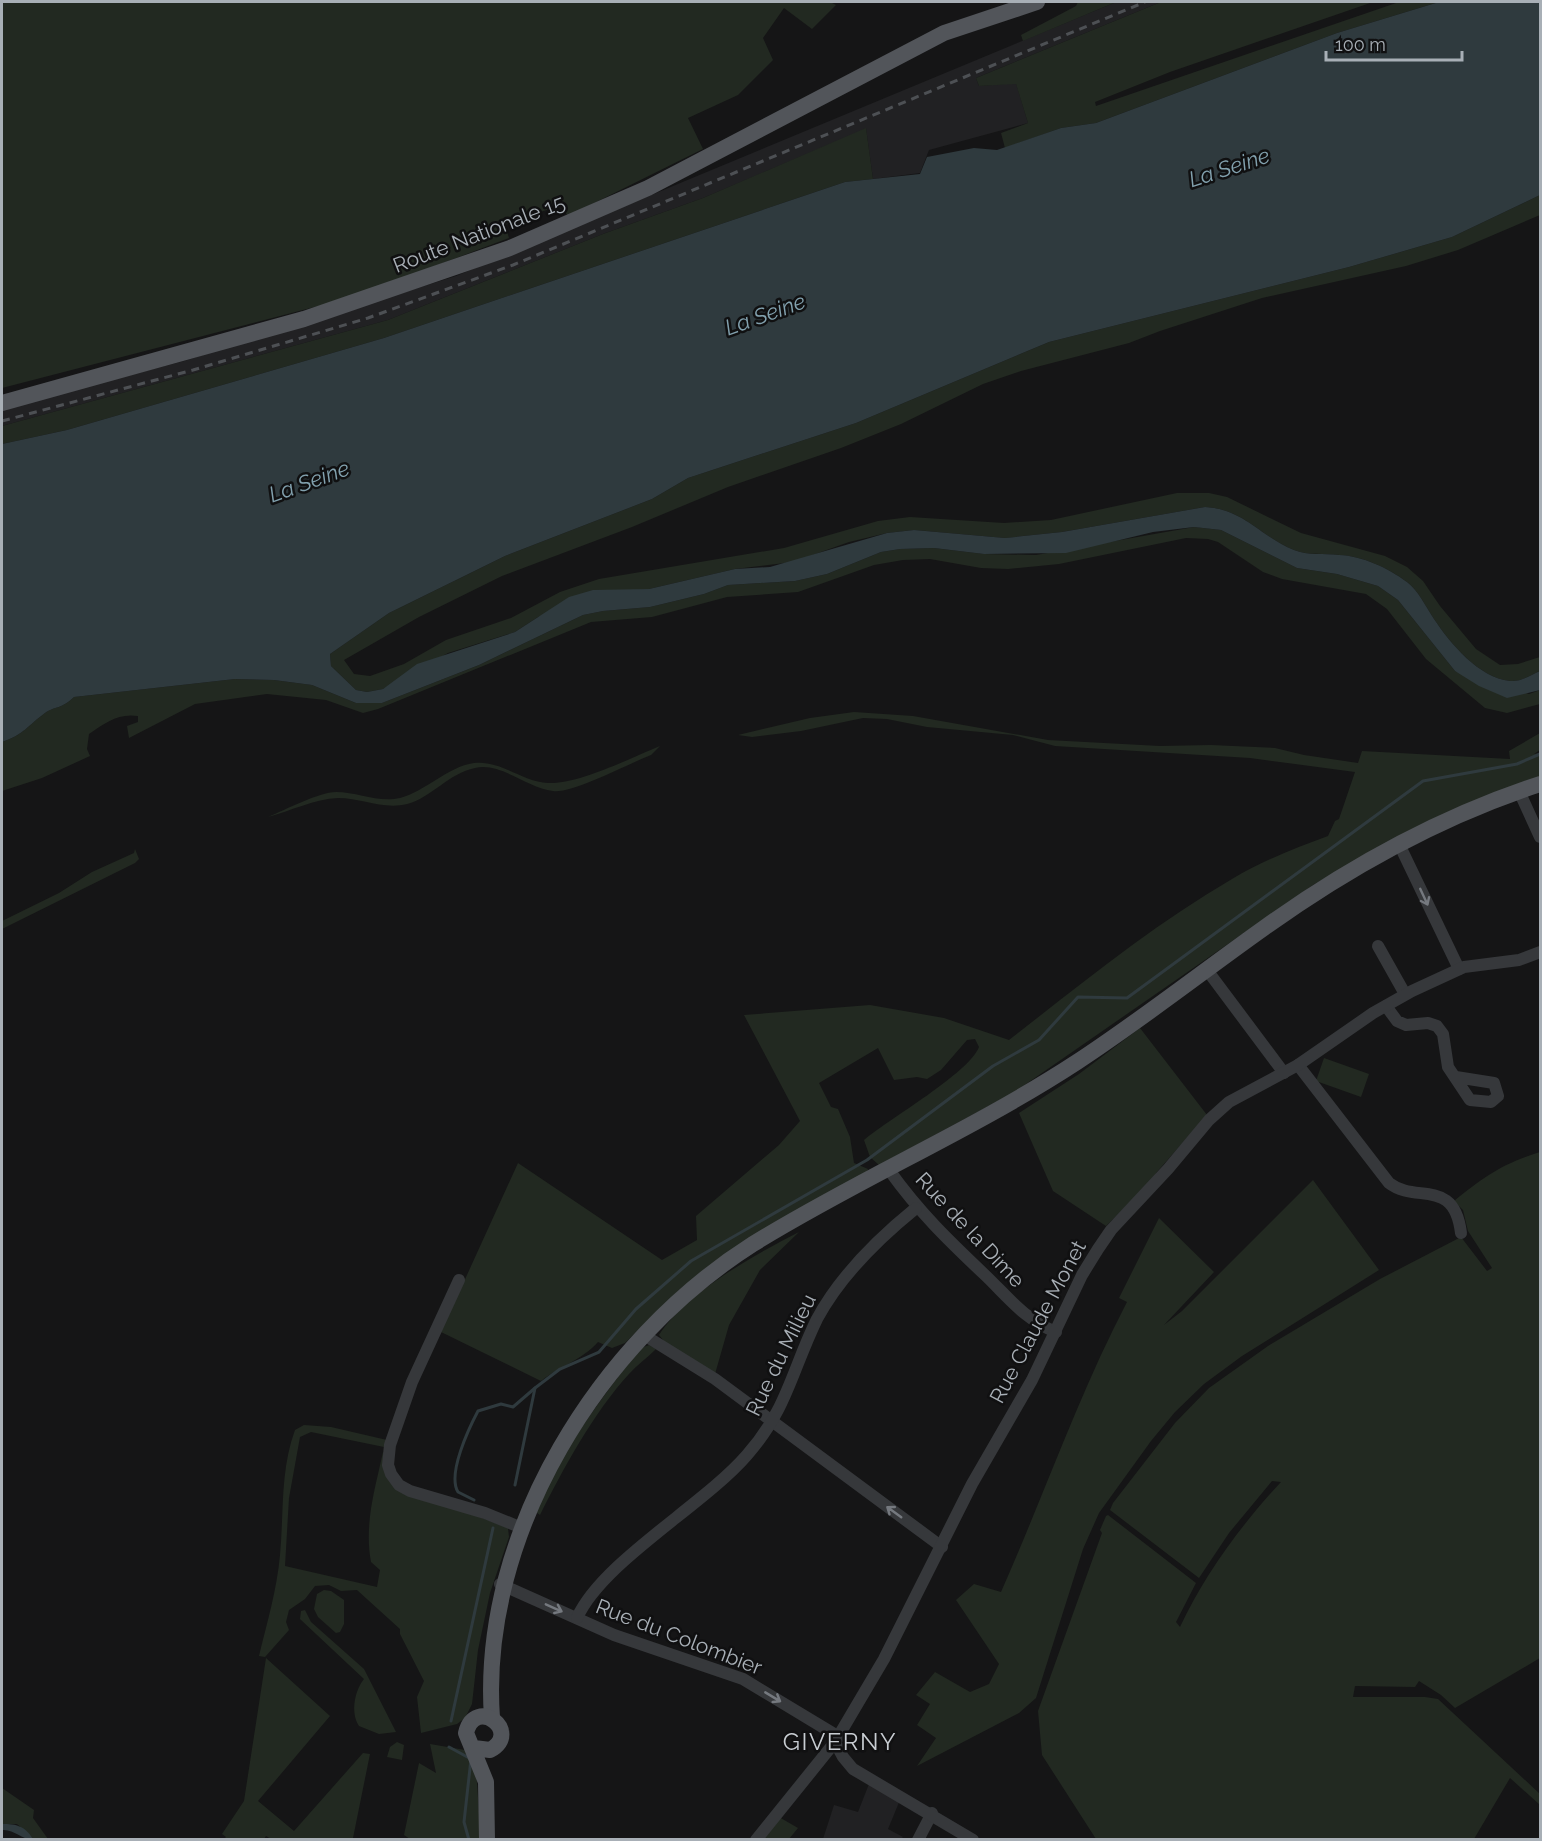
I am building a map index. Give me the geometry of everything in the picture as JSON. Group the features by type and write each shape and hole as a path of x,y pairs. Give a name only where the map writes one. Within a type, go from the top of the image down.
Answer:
{"main road":[{"name":"Route Nationale 15","path":"2,404 304,319 424,280 527,242 648,188 944,33 1037,2"},
{"path":"486,1782 466,1732 484,1718 503,1585 520,1535 544,1478 579,1417 615,1368 644,1335 696,1286 753,1245 1053,1078 1300,903 1399,844 1441,823 1540,784"},
{"path":"484,1718 500,1726 501,1732 486,1782 488,1839"},
{"path":"474,1748 484,1751 495,1748"}],"street":[{"path":"1519,791 1540,837"},
{"path":"1399,844 1459,969"},
{"path":"1378,946 1405,994"},
{"name":"Rue Claude Monet","path":"756,1839 837,1740 884,1659 1056,1332 1082,1275 1111,1230 1220,1109 1242,1094 1298,1065 1405,994 1459,969 1519,960 1540,952"},
{"path":"1207,970 1284,1073"},
{"path":"1386,1006 1397,1021 1406,1025 1428,1023 1437,1026 1443,1034 1448,1066 1456,1077"},
{"path":"1298,1065 1389,1183 1396,1188 1430,1194 1446,1200 1459,1217 1461,1233"},
{"name":"Rue de la Dime","path":"889,1170 916,1208 1024,1315 1056,1332"},
{"name":"Rue du Milieu","path":"577,1618 585,1604 614,1572 747,1456 772,1423 816,1321 833,1294 886,1232 916,1208"},
{"path":"459,1280 412,1382 390,1445 388,1465 399,1485 410,1491 485,1513 520,1535"},
{"path":"644,1335 716,1379 772,1423 942,1547"},
{"name":"Rue du Colombier","path":"503,1585 614,1635 743,1679 837,1740"},
{"path":"837,1740 843,1757 853,1769 973,1839"},
{"path":"918,1839 932,1813"}],"shaded area":[{"path":"2,2 830,2 836,5 812,29 784,8 763,38 773,60 738,95 688,118 703,149 568,216 560,205 505,225 509,238 353,297 2,388"},
{"path":"1078,2 1116,2 1023,41 1021,35 1076,6"},
{"path":"1116,2 1161,2 976,78 979,86 1016,83 1028,123 929,150 920,173 873,179 866,129 703,198 603,234 388,320 2,426 2,409 184,361 456,276"},
{"path":"1161,2 1373,2 1170,72 1095,102 1096,106 1399,2 1439,2 1337,33 1096,123 1061,128 1005,148 1001,133 1028,123 1016,84 979,86 976,78"},
{"path":"866,128 873,179 845,182 384,338 67,430 2,444 2,426 388,320 603,234 703,198"},
{"path":"1540,195 1540,215 1458,250 1406,266 1262,298 1129,343 1021,371 983,384 901,424 841,448 728,487 632,527 502,576 419,617 344,660 354,674 370,676 404,664 446,640 511,618 560,592 599,579 784,548 878,521 910,517 1004,523 1051,520 1177,493 1209,493 1227,497 1301,533 1385,556 1407,567 1423,581 1440,606 1476,649 1500,665 1518,664 1540,657 1540,671 1526,678 1510,681 1498,678 1466,658 1448,638 1411,585 1400,577 1366,560 1333,554 1299,552 1282,545 1242,518 1219,509 1205,507 1062,532 1005,538 914,530 887,533 849,542 793,562 735,569 649,589 623,591 538,617 515,632 448,653 383,689 367,692 356,690 331,666 330,654 389,613 505,556 652,499 688,478 856,423 1049,342 1349,267 1452,237"},
{"path":"1194,527 1221,530 1297,568 1337,574 1378,586 1398,600 1455,671 1529,694 1540,690 1540,704 1507,713 1485,708 1426,659 1387,609 1366,594 1282,579 1263,572 1218,542 1186,538 1059,564 1008,569 981,568 930,559 903,560 874,565 798,592 727,597 652,617 591,622 378,709 363,713 326,700 267,694 195,704 129,738 127,726 138,722 138,716 118,717 89,734 87,749 90,756 42,778 2,791 2,742 16,736 45,713 66,704 74,697 235,679 274,680 312,685 356,703 382,703 479,665 583,615 650,607 704,594 728,585 795,581 827,574 881,552 900,549 934,548 984,554 1036,555"},
{"path":"854,712 913,716 1048,740 1160,746 1211,745 1275,748 1358,763 1362,751 1510,759 1509,751 1540,733 1540,750 1534,754 1540,753 1540,780 1380,848 1313,885 1013,1093 879,1165 870,1157 864,1140 960,1070 979,1047 975,1039 967,1040 941,1070 927,1079 917,1077 894,1080 878,1048 819,1083 831,1107 838,1109 850,1137 854,1163 868,1169 866,1175 723,1257 677,1292 625,1343 612,1348 598,1342 585,1354 541,1381 441,1332 518,1163 662,1260 697,1240 696,1216 779,1145 800,1121 744,1015 870,1005 944,1018 1009,1040 1118,956 1203,897 1255,866 1328,836 1335,821 1339,819 1355,772 1250,758 1055,746 1013,735 927,727 887,719 863,718 801,731 752,737 738,735 810,718"},
{"path":"660,746 651,755 587,783 562,791 543,789 504,772 485,767 457,775 424,797 407,804 389,806 338,798 312,803 268,817 311,798 329,793 344,792 384,799 400,798 410,795 455,769 474,763 493,765 539,782 574,780"},
{"path":"135,849 139,859 135,863 2,929 2,921 59,893 92,872 134,853"},
{"path":"1140,1028 1207,1115 1156,1173 1155,1178 1106,1226 1053,1191 1019,1113 1079,1074"},
{"path":"1324,1058 1369,1074 1361,1097 1316,1081"},
{"path":"1540,1152 1540,1658 1455,1708 1441,1695 1419,1681 1415,1687 1355,1686 1353,1697 1438,1699 1540,1794 1540,1805 1510,1778 1474,1839 1096,1839 1042,1755 1038,1711 1102,1533 1100,1530 1106,1516 1108,1515 1196,1583 1176,1622 1180,1627 1212,1569 1252,1515 1281,1482 1272,1481 1229,1533 1199,1578 1110,1510 1113,1503 1175,1423 1209,1388 1268,1346 1380,1279 1461,1237 1487,1271 1492,1268 1468,1231 1463,1210 1454,1201 1494,1172"},
{"path":"1313,1180 1379,1270 1242,1356 1204,1384 1175,1412 1099,1513 1083,1549 1036,1698 1019,1713 917,1766 936,1738 917,1725 930,1704 916,1695 935,1672 970,1692 989,1684 999,1664 956,1600 974,1584 1001,1592 1077,1409 1127,1302 1119,1298 1159,1218 1214,1272 1164,1325 1182,1311"},
{"path":"799,1232 760,1270 729,1325 715,1374 667,1345 659,1335 686,1304 723,1276"},
{"path":"649,1345 656,1349 616,1389 592,1423 569,1460 540,1515 533,1510 570,1446 626,1367 641,1348"},
{"path":"304,1425 331,1427 387,1440 384,1447 311,1432 300,1437 289,1498 285,1566 377,1587 380,1570 371,1562 369,1534 371,1507 383,1452 387,1453 394,1484 508,1528 509,1537 490,1593 478,1650 472,1704 465,1718 457,1724 421,1733 417,1697 424,1681 400,1634 400,1629 357,1590 341,1591 329,1585 315,1586 305,1599 289,1610 286,1622 289,1630 265,1657 259,1656 279,1568 283,1492 290,1445 295,1430"},
{"path":"324,1590 331,1591 344,1600 344,1624 340,1632 336,1633 318,1617 314,1609 317,1594"},
{"path":"305,1610 311,1622 364,1669 396,1732 379,1734 359,1726 354,1708 358,1689 364,1679 300,1619 301,1611"},
{"path":"266,1658 330,1716 258,1801 294,1831 363,1753 370,1754 353,1838 357,1839 273,1840 266,1836 264,1839 224,1839 226,1837 222,1834 244,1801"},
{"path":"397,1742 404,1745 402,1760 387,1757 390,1747"},
{"path":"430,1744 465,1750 476,1769 481,1839 410,1839 404,1835 419,1763 436,1773"},
{"path":"869,1784 900,1800 888,1829 903,1837 901,1839 823,1839 834,1805 858,1812"},
{"path":"2,1788 34,1810 33,1818 48,1839 33,1839 17,1824 2,1824"},
{"path":"779,1817 798,1828 789,1839 761,1840"}],"water":[{"name":"La Seine","path":"1439,2 1540,2 1540,195 1452,237 1349,267 1049,342 856,423 688,478 652,499 505,556 389,613 330,654 331,666 356,690 367,692 383,689 417,664 515,632 569,597 593,590 649,589 735,569 770,567 887,533 914,530 1005,538 1062,532 1205,507 1219,509 1242,518 1282,545 1294,550 1357,558 1392,572 1415,589 1448,638 1466,658 1487,673 1510,681 1522,679 1540,671 1540,690 1507,698 1479,686 1455,671 1398,600 1378,586 1337,574 1297,568 1221,530 1194,527 1153,532 1066,553 984,554 934,548 900,549 881,552 827,574 795,581 728,585 704,594 650,607 583,615 479,665 382,703 356,703 312,685 274,680 235,679 74,697 66,704 45,713 16,736 2,742 2,444 67,430 384,338 845,182 920,174 927,157 974,148 997,150 1061,128 1096,123 1337,33"},
{"path":"2,1824 20,1827 27,1831 33,1839 2,1830"}],"waterway":[{"path":"515,1485 535,1388 560,1369 599,1352 636,1309 691,1261 867,1160 993,1066 1039,1040 1078,997 1127,998 1423,781 1517,764 1540,754"},
{"path":"474,1500 458,1492 455,1474 460,1451 478,1411 501,1404 513,1407 535,1388"},
{"path":"451,1721 493,1528"},
{"path":"449,1747 471,1759 464,1822 469,1840"}],"railway":[{"path":"2,421 193,370 368,318 513,265 1145,2"}],"district":[{"name":"GIVERNY","path":"840,1742"}]}
